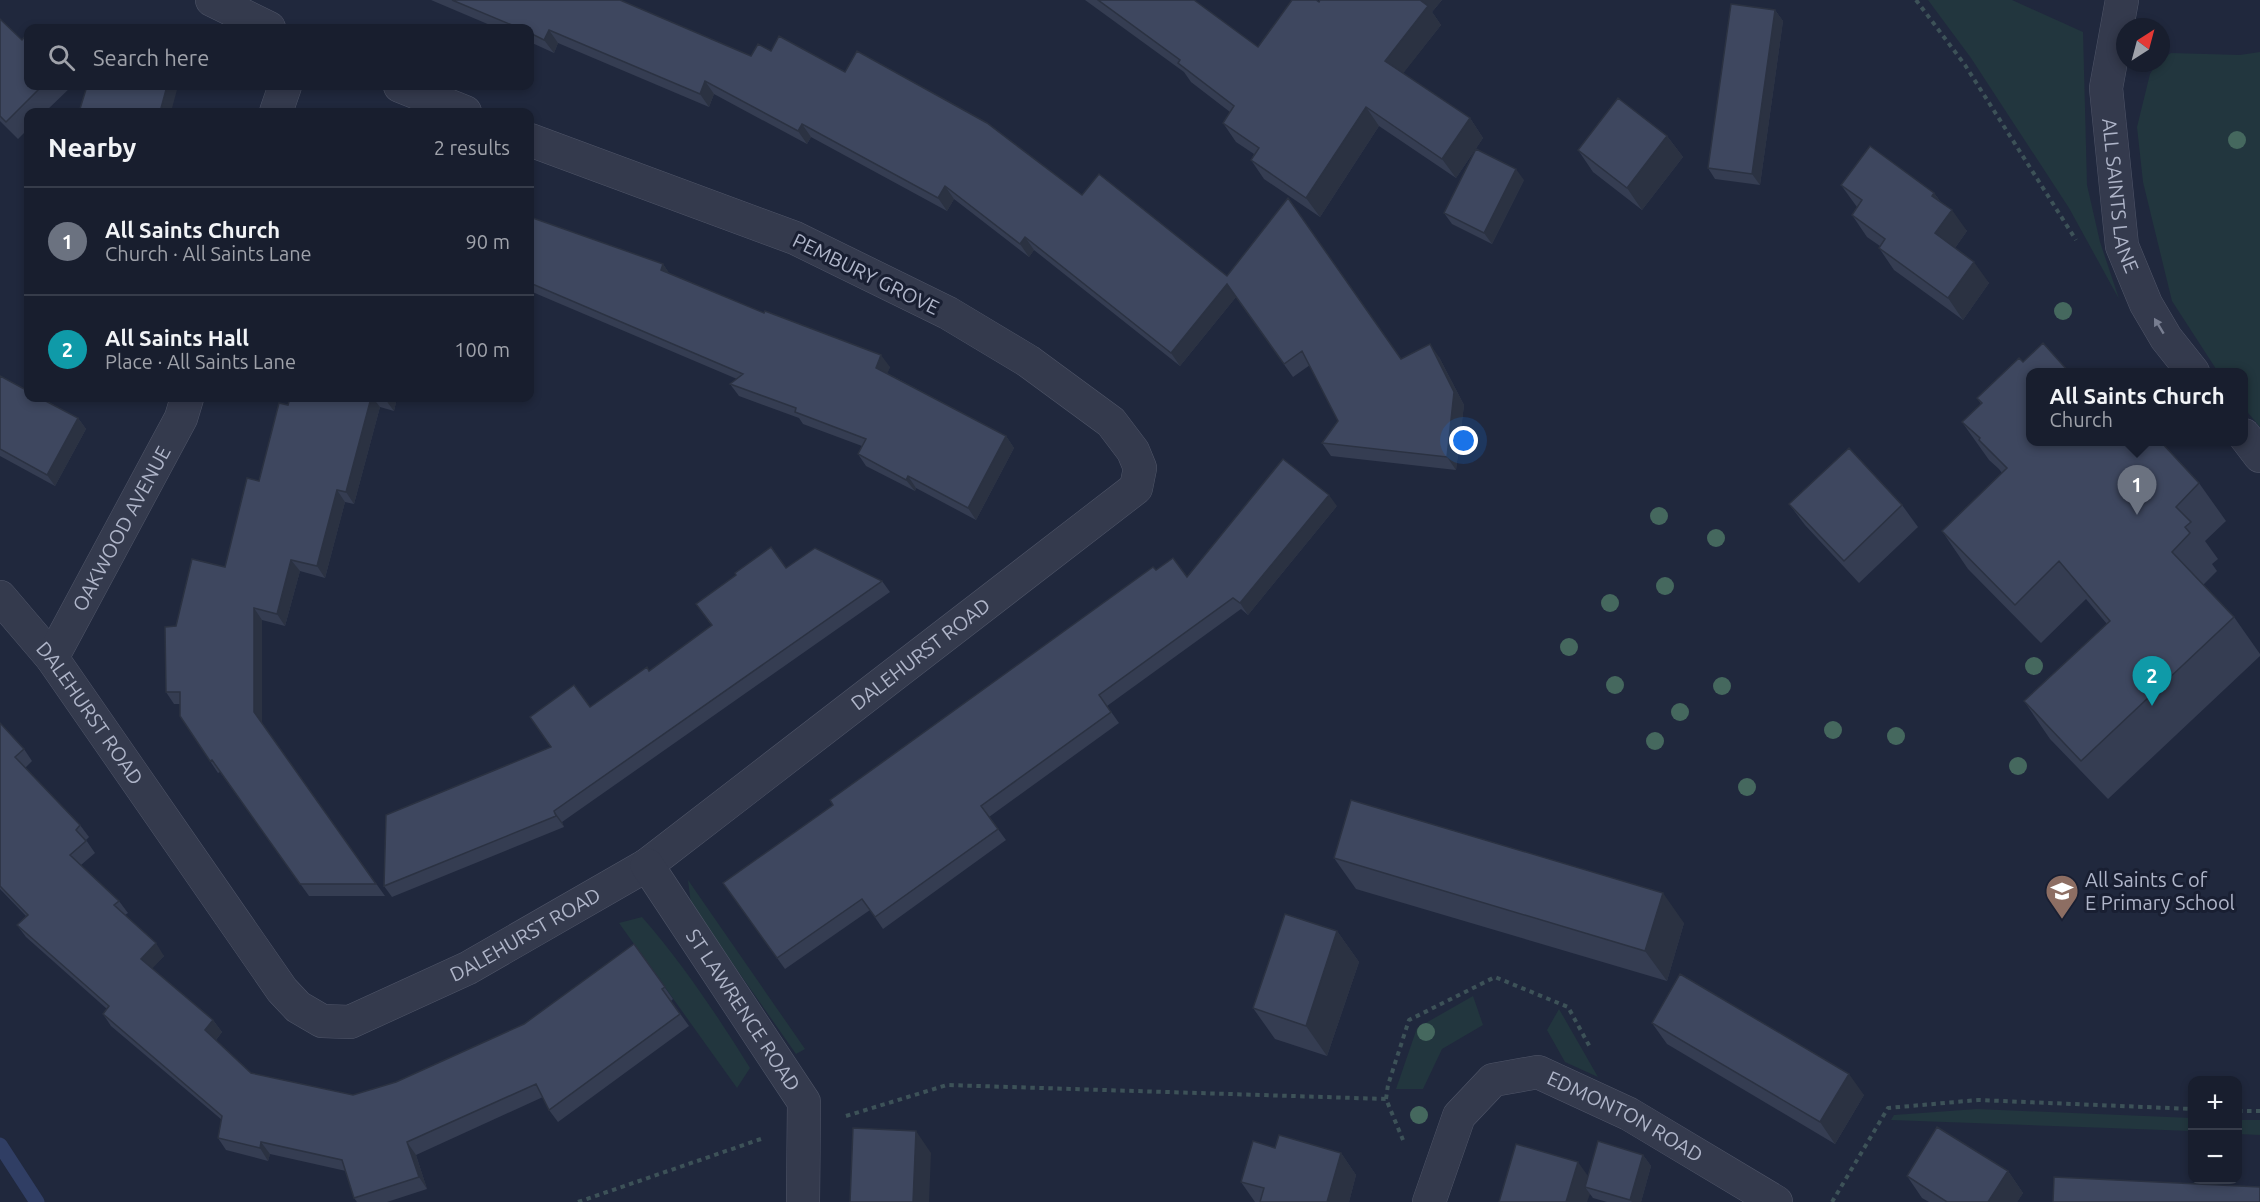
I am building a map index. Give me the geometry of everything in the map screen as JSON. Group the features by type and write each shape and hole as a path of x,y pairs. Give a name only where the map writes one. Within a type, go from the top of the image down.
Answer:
{"street":[{"path":"212,0 261,24"},
{"name":"ALL SAINTS LANE","path":"2122,0 2106,88 2122,246 2146,304 2166,338 2190,368"},
{"path":"277,108 284,90"},
{"path":"410,90 455,108"},
{"name":"PEMBURY GROVE","path":"534,141 795,238 948,313 1028,361 1111,422 1133,451 1140,468 1136,488"},
{"name":"OAKWOOD AVENUE","path":"52,658 181,418 186,402"},
{"path":"2248,440 2260,456"},
{"name":"DALEHURST ROAD","path":"0,597 52,658 282,990 298,1006 322,1021 350,1022 468,968 647,865 1136,488"},
{"name":"ST LAWRENCE ROAD","path":"647,865 804,1102 803,1202"},
{"name":"EDMONTON ROAD","path":"1429,1202 1460,1116 1492,1080 1538,1072 1629,1114 1776,1202"}],"path":[{"path":"1916,0 1965,65 2077,242"},
{"path":"1429,1202 1386,1099 1409,1020 1495,977 1568,1007 1595,1056"},
{"path":"578,1202 805,1124 850,1116 947,1085 1386,1099"},
{"path":"1832,1202 1888,1108 1978,1100 2188,1109"},
{"path":"2242,1110 2260,1111"}],"shaded area":[{"path":"1928,0 2012,0 2083,32 2087,185 2100,242 2119,299 2069,208 1971,58"},
{"path":"2260,52 2260,427 2248,413 2248,368 2215,368 2172,301 2143,182 2137,127 2150,74 2151,72 2170,72 2171,53 2240,55"},
{"path":"688,880 805,1049 796,1054 691,904"},
{"path":"642,917 699,990 750,1068 737,1088 619,923"},
{"path":"1473,996 1483,1025 1442,1049 1423,1089 1396,1089 1417,1028"},
{"path":"1559,1009 1598,1077 1565,1062 1547,1030"},
{"path":"1977,1109 2188,1118 2188,1131 1891,1120 1894,1115"},
{"path":"2242,1120 2260,1120 2260,1135 2242,1134"}],"building":[{"path":"452,0 620,0 751,56 758,44 771,51 779,36 845,72 857,51 987,123 1082,195 1099,174 1227,276 1288,198 1401,359 1430,344 1454,392 1447,457 1322,443 1338,421 1302,351 1284,364 1227,284 1171,353 1025,237 1020,244 945,186 938,198 802,124 798,131 705,81 700,94 549,30 544,40 534,35 534,24 509,24"},
{"path":"1098,0 1194,0 1258,47 1292,0 1319,2 1320,0 1420,0 1428,6 1385,61 1470,118 1442,159 1366,107 1306,198 1251,160 1259,148 1223,123 1234,106 1178,63 1180,60"},
{"path":"1731,4 1775,10 1752,174 1708,168"},
{"path":"0,19 22,40 24,38 24,90 38,90 6,122 0,116"},
{"path":"86,90 166,90 161,108 80,108"},
{"path":"1618,98 1667,136 1627,188 1578,150"},
{"path":"1870,146 1934,193 1932,196 1952,210 1935,233 1974,262 1948,298 1879,248 1885,239 1852,215 1862,200 1841,185"},
{"path":"1476,149 1516,169 1484,233 1444,213"},
{"path":"534,218 663,264 661,270 764,313 765,311 881,355 876,368 1006,436 968,508 908,476 906,480 858,454 866,439 795,412 796,408 730,384 743,374 534,285"},
{"path":"2043,343 2065,368 2026,368 2026,446 2165,446 2199,483 2176,507 2191,522 2185,527 2190,533 2172,552 2234,617 2081,761 2024,701 2110,621 2059,561 2015,605 1942,531 2007,468 1962,422 1982,403 1977,398 2019,358 2023,362"},
{"path":"0,376 24,389 24,402 48,402 78,418 47,475 0,449"},
{"path":"289,402 370,402 346,492 337,490 317,566 291,560 277,614 254,608 254,712 376,884 300,884 180,716 180,692 166,692 165,627 176,626 192,559 225,567 247,478 259,481 279,403 288,405"},
{"path":"1849,448 1902,505 1844,561 1789,504"},
{"path":"1283,459 1329,495 1240,603 1233,598 1099,695 1111,712 981,806 998,829 875,917 862,899 777,958 723,883 833,805 830,800 1153,567 1156,570 1173,558 1187,577"},
{"path":"771,547 786,568 815,548 882,581 554,811 556,816 384,886 386,815 551,747 530,717 574,685 590,707 647,667 649,671 712,625 696,604"},
{"path":"0,723 24,749 15,757 80,825 76,830 86,841 70,855 119,901 114,905 156,943 141,959 213,1020 205,1030 251,1073 353,1095 396,1082 524,1024 634,944 665,987 662,989 680,1014 549,1110 536,1084 407,1142 419,1177 354,1198 342,1160 261,1142 260,1148 218,1138 222,1116 103,1014 109,1006 17,925 28,915 0,886"},
{"path":"1351,800 1663,893 1645,951 1334,858"},
{"path":"1285,914 1337,931 1306,1026 1253,1008"},
{"path":"1680,974 1849,1074 1820,1122 1652,1023"},
{"path":"1937,1127 2008,1171 1988,1202 1947,1202 1907,1176"},
{"path":"853,1128 916,1131 913,1202 850,1202"},
{"path":"1279,1135 1341,1153 1327,1202 1260,1202 1264,1188 1241,1182 1253,1141 1275,1148"},
{"path":"1598,1141 1643,1155 1630,1200 1585,1187"},
{"path":"1516,1144 1578,1162 1566,1202 1499,1202"},
{"path":"2054,1177 2260,1187 2260,1202 2053,1202"}],"waterway":[{"path":"0,1145 37,1202"}],"place":[{"name":"All Saints Church","path":"2137,515"},
{"name":"All Saints Hall","path":"2152,706"},
{"name":"All Saints C of E Primary School","path":"2062,920"}]}
